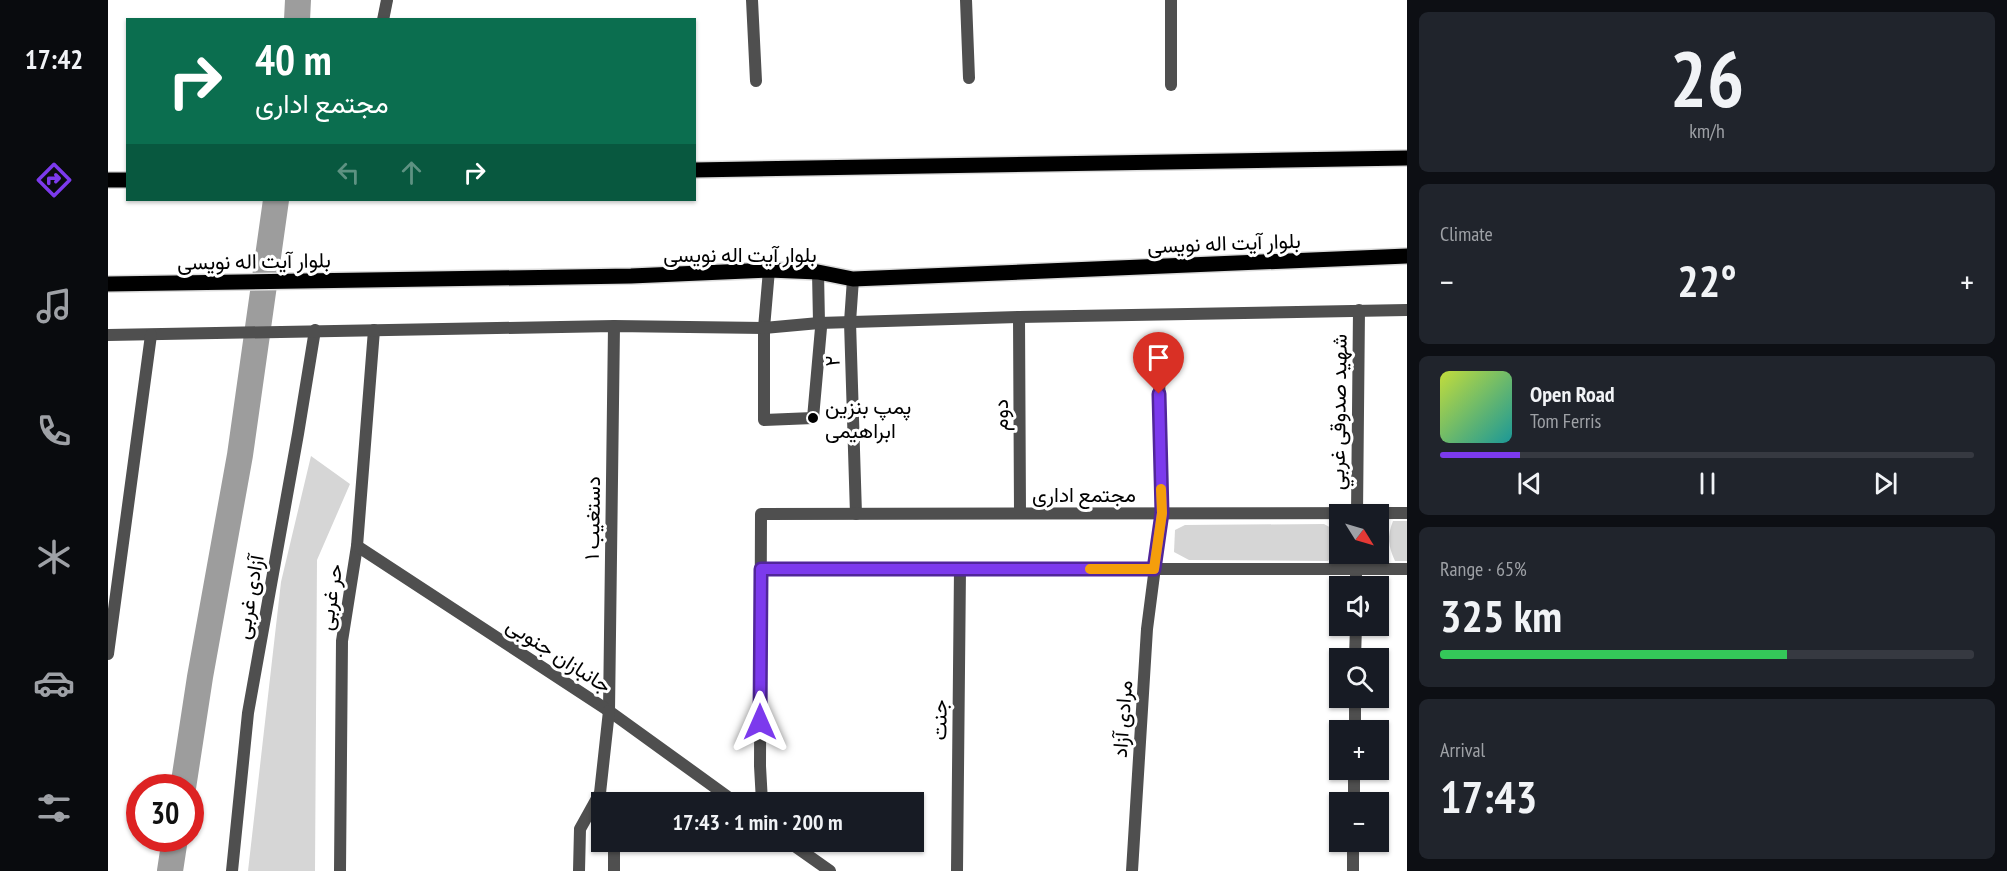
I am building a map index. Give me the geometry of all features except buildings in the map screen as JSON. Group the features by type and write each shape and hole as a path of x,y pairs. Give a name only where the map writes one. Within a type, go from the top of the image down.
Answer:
{"main road":[{"path":"696,170 1407,158"},
{"path":"108,180 126,180"},
{"name":"بلوار آیت اله نویسی","path":"108,284 619,276 769,270 818,272 853,279 1407,256"}],"street":[{"path":"383,18 387,0"},
{"path":"752,0 756,81"},
{"path":"966,0 969,78"},
{"path":"1171,0 1171,85"},
{"path":"769,270 764,328 764,420 813,418 820,328 818,272"},
{"name":"۲","path":"853,279 850,322 856,513"},
{"name":"شهید صدوقی غربي","path":"1357,504 1359,310"},
{"path":"108,335 614,326 764,328 819,323 1019,317 1407,310"},
{"name":"دوم","path":"1019,317 1020,513"},
{"name":"دستغیب ۱","path":"602,792 609,711 614,326"},
{"name":"آزادی غربی","path":"232,871 248,713 315,330"},
{"name":"حر غربی","path":"340,871 342,641 357,546 374,330"},
{"path":"108,654 152,335"},
{"name":"مرادی آزاد","path":"1132,871 1147,629 1162,513 1159,370"},
{"name":"مجتمع اداری","path":"1389,513 1407,513"},
{"name":"مجتمع اداری","path":"761,569 761,514 1329,514"},
{"name":"جانبازان جنوبی","path":"357,546 609,711 721,792"},
{"path":"1356,564 1356,576"},
{"path":"761,792 761,569 1407,569"},
{"name":"جنت","path":"957,871 960,569"},
{"path":"1264,569 1274,579"},
{"path":"579,871 580,829 591,814"},
{"path":"614,852 614,871"},
{"path":"803,852 830,871"},
{"path":"1353,852 1353,871"}],"shaded area":[{"path":"311,456 350,484 317,560 315,871 248,871 281,582"},
{"path":"1393,521 1407,521 1407,561 1395,561 1390,546"},
{"path":"1324,524 1329,527 1329,560 1189,560 1174,552 1175,530 1185,525"}],"waterway":[{"path":"297,18 298,0"},
{"path":"185,774 240,455 276,201"},
{"path":"170,871 173,852"}],"slow traffic":[{"path":"1090,569 1154,569 1162,513 1161,489"}],"place":[{"name":"پمپ بنزین ابراهیمی","path":"813,418"}],"route":[{"path":"760,722 761,569 1154,569 1162,513 1159,394"}]}
